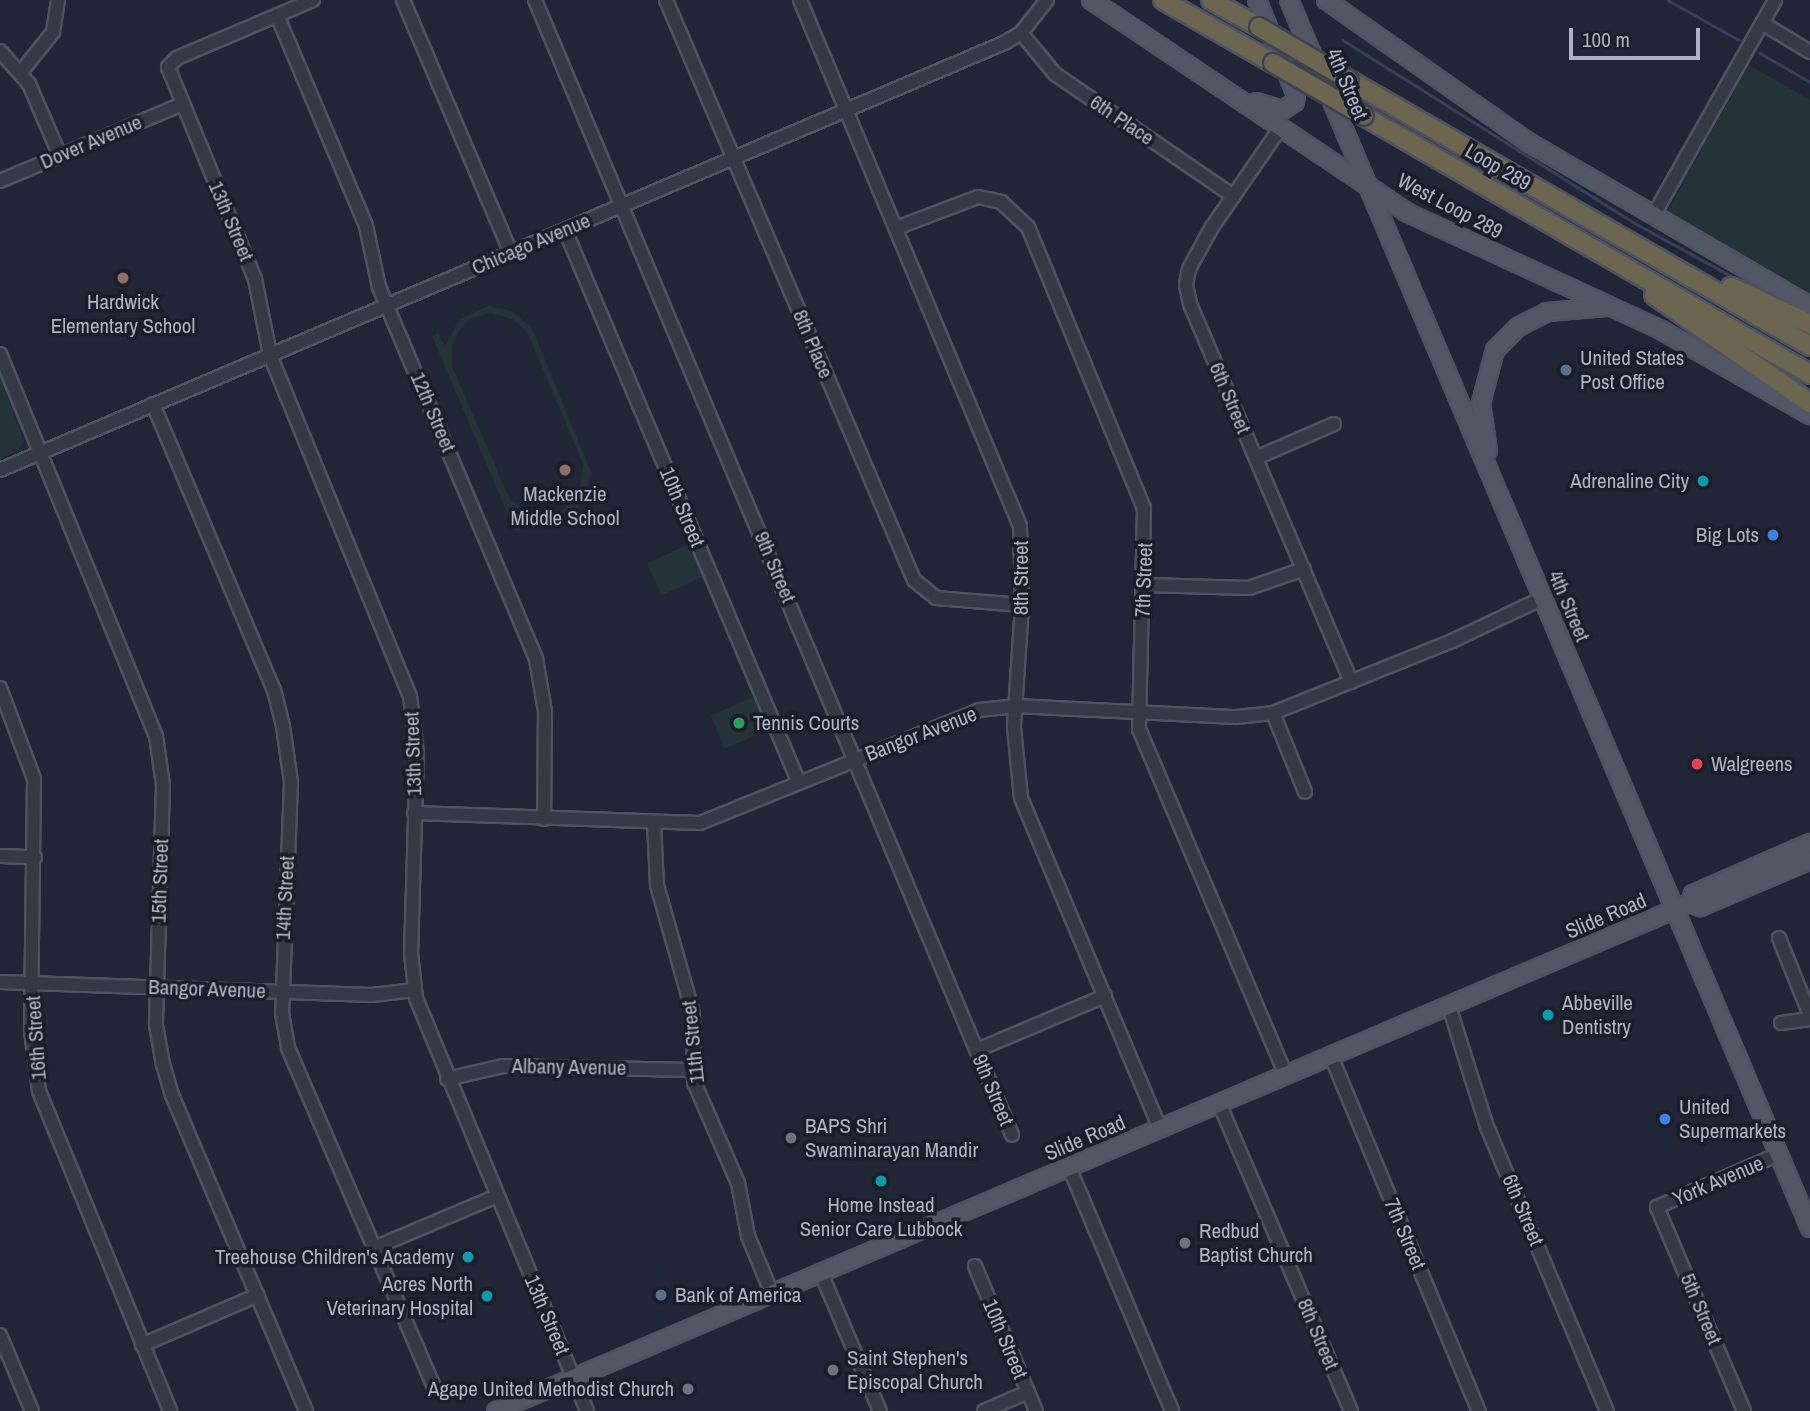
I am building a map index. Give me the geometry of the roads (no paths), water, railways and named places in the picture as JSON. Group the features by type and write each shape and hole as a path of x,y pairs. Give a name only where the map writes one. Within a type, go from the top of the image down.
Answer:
{"highway":[{"name":"Loop 289","path":"1163,0 1810,374"},
{"name":"Loop 289","path":"1211,0 1810,346"},
{"path":"1610,230 1810,324"},
{"path":"1572,236 1810,403"}],"main road":[{"name":"West Loop 289","path":"1091,0 1429,223 1613,306 1810,415"},
{"path":"1211,78 1269,109 1283,110 1295,102 1257,0"},
{"name":"4th Street","path":"1289,0 1543,598 1682,906 1810,1228"},
{"path":"1325,0 1528,142 1810,306"},
{"path":"1493,481 1480,403 1495,350 1518,327 1547,312 1613,306"},
{"name":"Slide Road","path":"496,1411 1682,906 1693,894 1810,843"},
{"name":"Slide Road","path":"1682,906 1700,907 1810,860"}],"street":[{"path":"21,72 53,32 58,0"},
{"path":"277,15 313,0"},
{"path":"403,0 511,253"},
{"name":"9th Street","path":"535,0 857,758 1012,1135"},
{"name":"8th Place","path":"666,0 914,580 936,598 1022,605"},
{"name":"8th Street","path":"800,0 1012,499 1024,548 1014,752 1021,797 1160,1128"},
{"name":"Chicago Avenue","path":"0,470 1021,33 1047,0"},
{"path":"1653,216 1775,0"},
{"name":"13th Street","path":"277,15 177,58 168,67 256,279 270,355 402,669 415,722 414,990 447,1079 587,1411"},
{"name":"12th Street","path":"277,15 366,226 387,305 536,659 545,711 544,819"},
{"path":"1762,23 1810,52"},
{"name":"6th Place","path":"1021,33 1055,74 1127,116 1233,196"},
{"path":"0,51 21,72 60,156"},
{"name":"Dover Avenue","path":"0,181 182,104"},
{"name":"6th Street","path":"1281,127 1195,256 1186,285 1190,304 1351,682"},
{"name":"7th Street","path":"896,228 978,197 1011,208 1032,236 1139,490 1146,530 1139,729 1286,1075"},
{"name":"10th Street","path":"565,230 799,783"},
{"path":"1032,236 1046,230"},
{"name":"15th Street","path":"0,354 38,454 146,710 161,758 156,1025 172,1095 306,1411"},
{"name":"14th Street","path":"153,404 274,690 283,726 291,782 282,992 288,1048 434,1387"},
{"path":"1256,458 1334,424"},
{"path":"1145,585 1232,590 1270,583 1304,569"},
{"name":"Bangor Avenue","path":"414,813 700,823 953,718 1016,706 1236,717 1273,713 1543,598"},
{"name":"16th Street","path":"0,688 34,779 31,1031 39,1091 170,1411"},
{"path":"1273,713 1305,792"},
{"name":"11th Street","path":"654,822 657,885 693,1013 693,1070 699,1097 738,1183 748,1236 772,1294"},
{"path":"0,856 35,857"},
{"path":"1779,938 1810,1017 1781,1023"},
{"name":"Bangor Avenue","path":"0,982 372,995 414,990"},
{"path":"977,1050 1105,996"},
{"name":"6th Street","path":"1449,1006 1463,1040 1487,1126 1607,1411"},
{"name":"7th Street","path":"1331,1056 1479,1411"},
{"name":"Albany Avenue","path":"447,1079 503,1066 693,1070"},
{"name":"8th Street","path":"1219,1104 1351,1411"},
{"name":"York Avenue","path":"1657,1207 1779,1154"},
{"path":"1069,1167 1172,1411"},
{"path":"374,1248 497,1196"},
{"name":"5th Street","path":"1657,1207 1744,1411"},
{"name":"10th Street","path":"975,1266 1036,1411"},
{"path":"821,1273 880,1411"},
{"path":"142,1345 258,1295"},
{"path":"0,1335 32,1411"},
{"path":"984,1411 1028,1392"}],"waterway":[{"path":"1668,0 1739,40"},
{"path":"1343,40 1633,222 1735,278"},
{"path":"1760,53 1810,82"}],"place":[{"name":"Hardwick Elementary School","path":"123,278"},
{"name":"United States Post Office","path":"1566,370"},
{"name":"Mackenzie Middle School","path":"565,470"},
{"name":"Adrenaline City","path":"1703,481"},
{"name":"Big Lots","path":"1773,535"},
{"name":"Tennis Courts","path":"739,723"},
{"name":"Walgreens","path":"1697,764"},
{"name":"Abbeville Dentistry","path":"1548,1015"},
{"name":"United Supermarkets","path":"1665,1119"},
{"name":"BAPS Shri Swaminarayan Mandir","path":"791,1138"},
{"name":"Home Instead Senior Care Lubbock","path":"881,1181"},
{"name":"Redbud Baptist Church","path":"1185,1243"},
{"name":"Treehouse Children's Academy","path":"468,1257"},
{"name":"Bank of America","path":"661,1295"},
{"name":"Acres North Veterinary Hospital","path":"487,1296"},
{"name":"Saint Stephen's Episcopal Church","path":"833,1370"},
{"name":"Agape United Methodist Church","path":"688,1389"}]}
